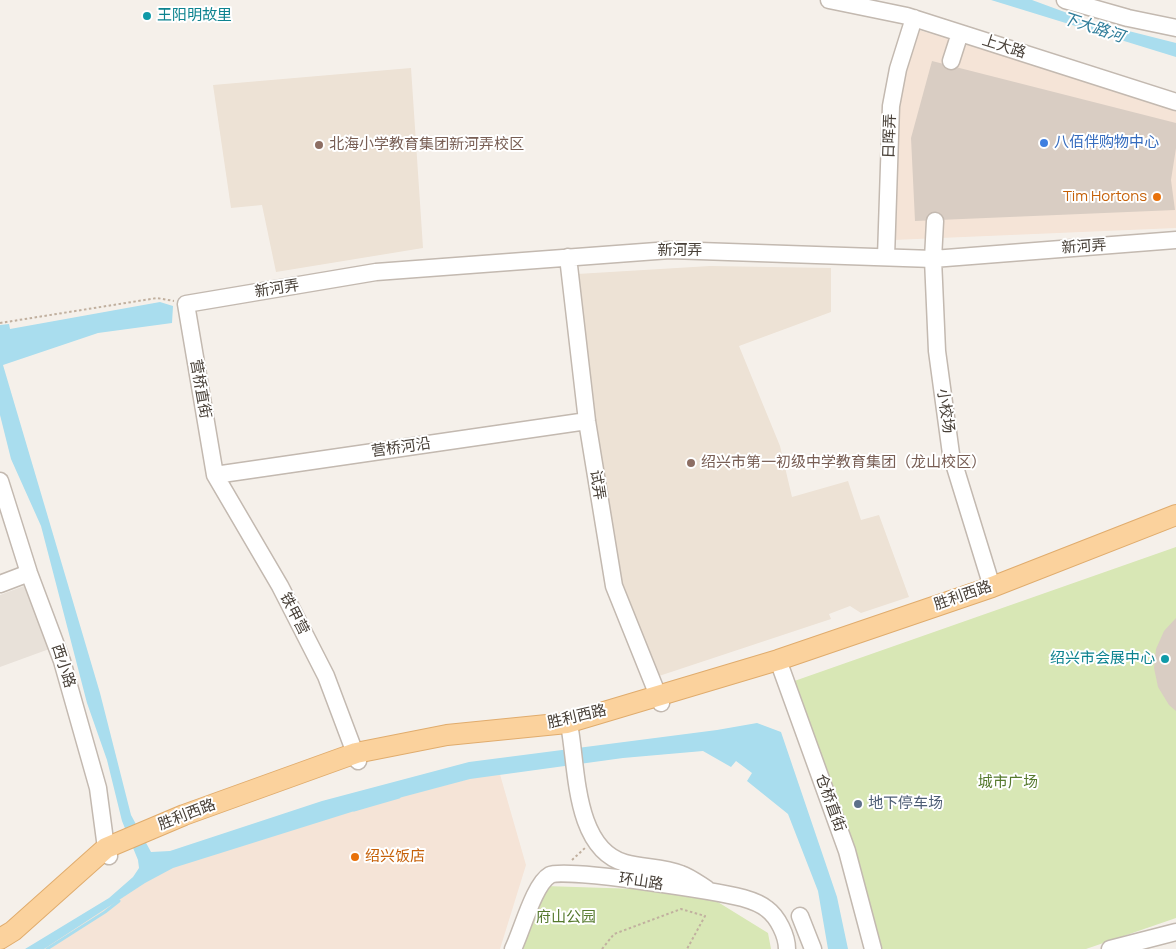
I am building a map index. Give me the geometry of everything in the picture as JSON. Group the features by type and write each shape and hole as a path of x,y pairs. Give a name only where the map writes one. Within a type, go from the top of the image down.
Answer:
{"main road":[{"name":"胜利西路","path":"781,667 1176,515"},
{"name":"胜利西路","path":"0,939 18,927 114,849 146,835 357,757 447,735 567,723 781,667 1176,527"},
{"name":"胜利西路","path":"357,757 449,744 571,737 659,699"},
{"name":"胜利西路","path":"3,949 32,928 114,849"}],"street":[{"name":"上大路","path":"829,0 914,18 1176,102"},
{"path":"1065,0 1128,18 1176,28"},
{"name":"日晖弄","path":"886,257 891,106 898,69 914,18"},
{"path":"951,61 960,33"},
{"name":"小校场","path":"935,222 933,259 937,351 951,454 992,587"},
{"name":"新河弄","path":"186,304 376,272 670,250 933,259 1176,240"},
{"name":"试弄","path":"568,257 586,421 614,586 659,699"},
{"name":"营桥直街","path":"186,304 215,475"},
{"name":"营桥河沿","path":"215,475 586,421"},
{"name":"铁甲营","path":"215,475 280,586 326,676 357,757"},
{"name":"西小路","path":"0,481 29,573 62,661 114,849"},
{"path":"0,584 29,573"},
{"name":"仓桥直街","path":"781,667 847,851 873,949"},
{"path":"571,737 580,804 594,839 613,858 623,863 682,874 716,894"},
{"name":"环山路","path":"514,949 541,881 552,874 627,879 744,898 768,909 779,923 787,943 787,949"},
{"path":"800,916 813,949"},
{"path":"1110,949 1176,932"}],"path":[{"path":"0,323 157,298 186,304"},
{"path":"571,864 578,853 594,839"},
{"path":"602,949 614,934 681,909 705,916 687,949"}],"shaded area":[{"name":"八佰伴购物中心","path":"919,30 1176,108 1176,228 893,240 896,122 903,76"},
{"name":"北海小学教育集团新河弄校区","path":"411,68 423,248 276,272 262,205 231,208 213,85"},
{"name":"绍兴市第一初级中学教育集团（龙山校区）","path":"710,266 831,268 831,312 739,346 780,446 792,497 848,481 861,520 879,515 909,597 861,613 850,606 829,614 831,619 653,678 614,586 577,274"},
{"path":"24,586 52,648 0,667 0,595"},
{"name":"绍兴饭店","path":"499,771 526,865 500,949 32,949 200,849"}],"green space":[{"name":"城市广场","path":"1176,547 1176,918 1086,949 873,949 783,685"},
{"name":"府山公园","path":"545,886 700,891 768,933 771,949 519,949"}],"water":[{"name":"下大路河","path":"991,0 1032,0 1089,21 1176,43 1176,57"},
{"path":"160,302 173,306 172,323 98,333 3,365 100,693 131,815 151,852 170,851 322,801 469,762 717,730 757,723 781,732 837,897 848,949 828,949 818,891 788,814 747,781 752,773 736,761 731,767 703,751 623,758 470,779 380,803 173,868 145,883 44,949 25,949 109,898 133,877 139,868 138,860 122,821 107,760 87,703 41,526 11,459 0,415 0,325 9,324 10,329"}],"building":[{"name":"八佰伴购物中心","path":"932,61 1176,123 1176,148 1171,180 1175,210 915,221 911,138"},
{"name":"绍兴市会展中心","path":"1176,618 1176,711 1169,705 1158,687 1154,668 1156,649 1164,631"}],"waterway":[{"path":"354,810 399,797"},
{"path":"47,949 119,901"}],"place":[{"name":"王阳明故里","path":"147,16"},
{"name":"八佰伴购物中心","path":"1044,143"},
{"name":"北海小学教育集团新河弄校区","path":"319,145"},
{"name":"Tim Hortons","path":"1157,197"},
{"name":"绍兴市第一初级中学教育集团（龙山校区）","path":"691,463"},
{"name":"绍兴市会展中心","path":"1165,659"},
{"name":"地下停车场","path":"858,804"},
{"name":"绍兴饭店","path":"355,857"}]}
